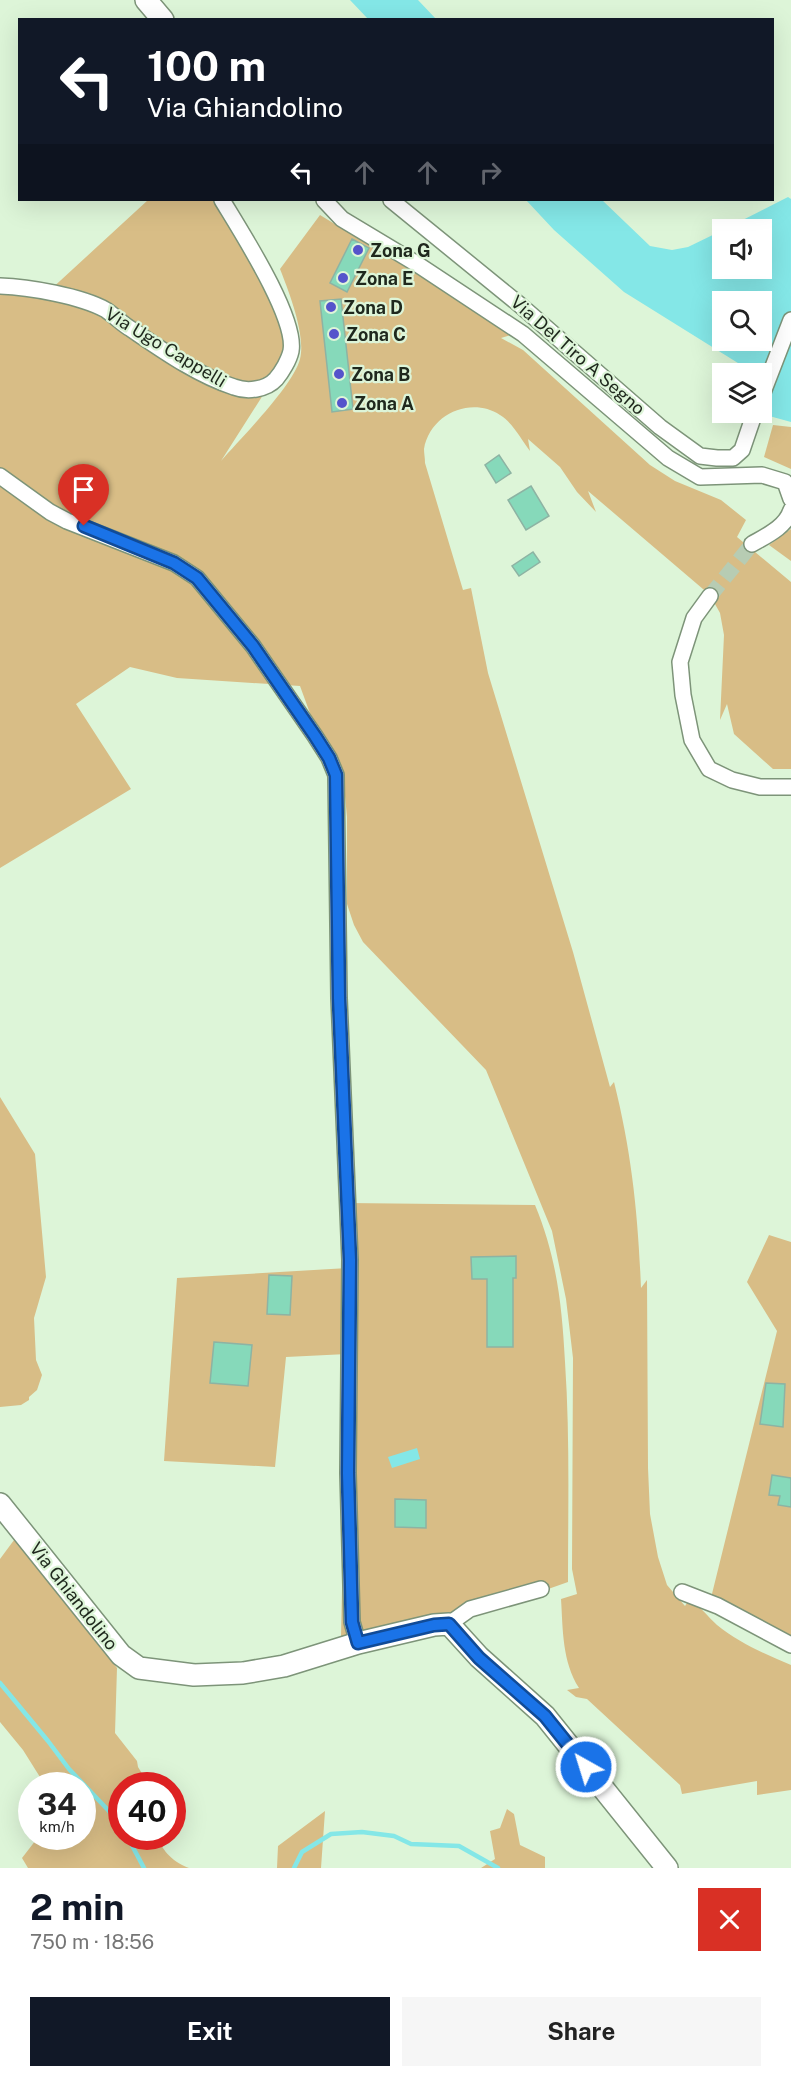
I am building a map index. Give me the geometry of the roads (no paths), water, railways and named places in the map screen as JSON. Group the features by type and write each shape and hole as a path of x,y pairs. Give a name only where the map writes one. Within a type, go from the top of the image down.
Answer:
{"street":[{"path":"146,0 161,18"},
{"name":"Via Ugo Cappelli","path":"0,286 72,297 105,310 129,328 202,373 235,388 257,390 274,381 283,368 291,351 289,333 272,286 223,201"},
{"path":"325,201 342,219 417,264 524,334 668,458 700,477 762,475 774,478 784,482 791,499"},
{"name":"Via Del Tiro A Segno","path":"392,201 528,312 660,427 700,456 733,458 742,450 752,423"},
{"path":"772,369 791,320"},
{"path":"0,476 56,515 174,563 197,578 253,646 315,736 329,758 336,775 339,998 350,1260 348,1473 352,1622 358,1643"},
{"path":"752,544 771,533 789,518 791,510"},
{"path":"710,596 694,618 680,662 683,695 692,740 709,769 732,780 760,787 791,787"},
{"name":"Via Ghiandolino","path":"0,1504 121,1656 139,1668 194,1675 243,1673 284,1666 358,1643 434,1625 449,1624 470,1609 541,1589"},
{"path":"682,1592 718,1606 791,1645"},
{"path":"449,1624 479,1658 545,1716 667,1868"}],"water":[{"path":"350,0 418,0 435,18 367,18"},
{"path":"788,197 791,199 791,422 772,417 772,363 738,363 719,351 772,351 772,291 712,291 712,347 624,292 554,230 527,201 603,201 650,246 672,250 688,247 712,235 712,279 772,279 772,219 744,219"},
{"path":"417,1448 420,1459 392,1468 388,1457"}],"waterway":[{"path":"0,1683 69,1769 108,1810"},
{"path":"294,1868 302,1852 331,1834 362,1832 394,1836 411,1844 459,1846 498,1868"},
{"path":"134,1850 144,1868"}],"tunnel":[{"path":"710,596 752,544"}],"place":[{"name":"Zona G","path":"358,250"},
{"name":"Zona E","path":"343,278"},
{"name":"Zona D","path":"331,307"},
{"name":"Zona C","path":"334,334"},
{"name":"Zona B","path":"339,374"},
{"name":"Zona A","path":"342,403"}]}
